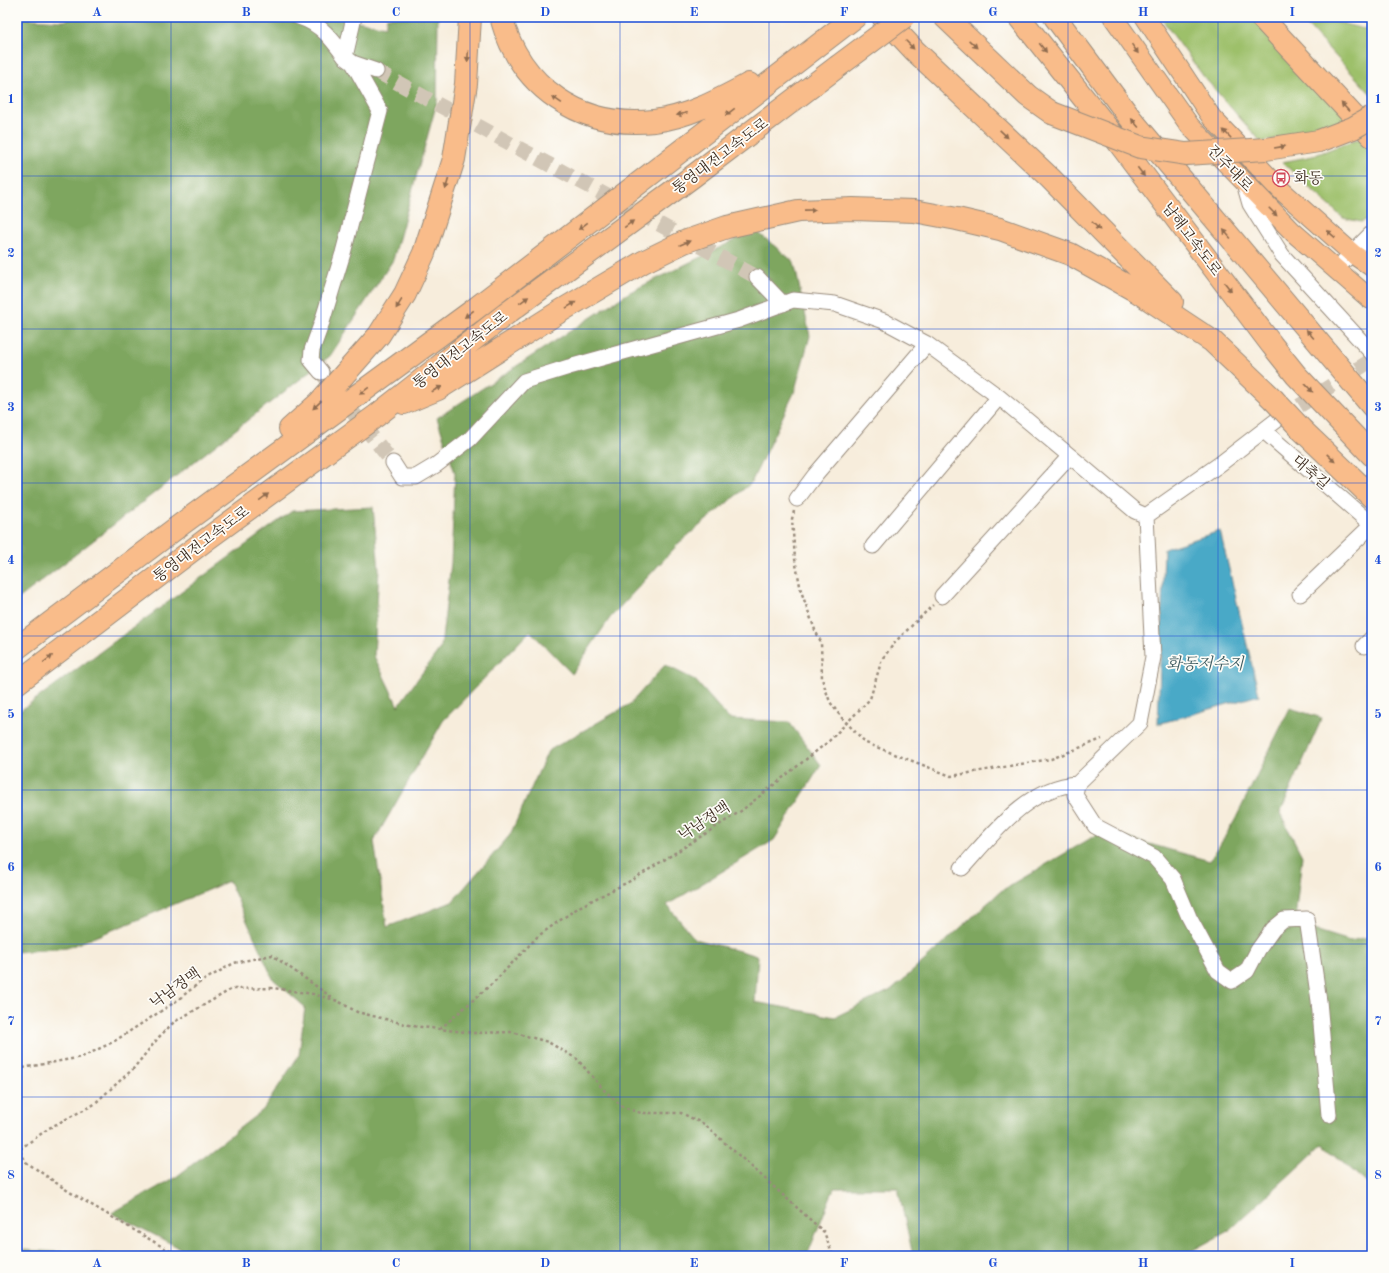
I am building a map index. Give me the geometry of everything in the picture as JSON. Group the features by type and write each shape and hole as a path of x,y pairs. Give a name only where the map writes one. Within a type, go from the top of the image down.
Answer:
{"highway":[{"path":"183,523 319,403 379,335 405,294 424,253 454,159 466,84 470,17"},
{"path":"501,17 505,34 526,70 557,100 575,110 609,120 633,122 655,121 692,112 757,80 816,46"},
{"name":"통영대전고속도로","path":"17,648 183,523 471,312 854,17"},
{"path":"883,17 915,51 951,83 1050,178 1144,275 1212,341 1275,410 1303,430 1372,497"},
{"name":"통영대전고속도로","path":"17,682 207,539 376,416 506,314 692,177 904,17"},
{"path":"945,17 1028,96 1052,113 1140,147 1186,154 1266,149 1319,141 1353,128 1372,117"},
{"name":"남해고속도로","path":"1019,17 1113,136 1272,345 1296,374 1372,456"},
{"name":"남해고속도로","path":"1055,17 1131,119 1372,406"},
{"path":"1262,17 1372,136"},
{"path":"376,416 438,389 559,312 643,262 684,242 727,227 798,211 853,210 914,212 957,219 1000,229 1070,254 1138,292 1212,341"}],"main road":[{"name":"진주대로","path":"1113,17 1190,126 1244,184 1293,232 1370,299"},
{"name":"진주대로","path":"1145,17 1212,118 1282,191 1353,254 1372,267"}],"street":[{"path":"299,17 310,20 325,31 349,60 380,111 343,253 312,350 311,360 321,372"},
{"path":"349,60 354,17"},
{"path":"349,60 376,71"},
{"path":"1244,184 1250,204 1282,255 1372,353"},
{"path":"1336,269 1370,237"},
{"path":"757,277 783,304"},
{"path":"393,463 402,477 416,477 436,465 470,439 524,381 739,320 793,300 835,304 884,321 926,344 999,397 1135,510 1146,516"},
{"path":"797,499 820,469 926,344"},
{"path":"873,546 999,397"},
{"path":"1146,516 1264,431 1275,410"},
{"name":"대축길","path":"1264,431 1372,525"},
{"path":"942,596 1070,456"},
{"path":"1146,516 1153,657 1140,723 1077,784 1075,795 1095,826 1154,857 1173,879 1189,917 1218,971 1232,981 1247,971 1258,950 1273,929 1284,920 1307,919 1320,1001 1329,1115"},
{"path":"1300,594 1372,525"},
{"path":"962,868 993,833 1011,816 1033,799 1065,785 1077,784"}],"path":[{"path":"797,499 792,519 795,559 801,591 814,630 821,642 822,679 830,702 847,725 866,743 951,776 1051,759 1108,736"},
{"name":"낙남정맥","path":"440,1029 495,981 538,936 579,907 634,879 741,810 829,741 847,725 870,699 882,659 897,640 942,596"},
{"name":"낙남정맥","path":"17,1069 82,1057 113,1042 175,1002 199,983 234,963 272,955 324,993 338,1001"},
{"path":"20,1149 49,1128 93,1105 133,1069 159,1037 174,1022 232,989 273,988 313,994 338,1001 357,1012 413,1026 474,1033 512,1032 548,1042 577,1059 604,1090 623,1107 641,1113 681,1113 704,1124 824,1232 833,1256"},
{"path":"17,1146 26,1162 68,1191 178,1256"}],"green space":[{"path":"79,17 339,17 385,27 387,17 438,17 437,102 393,260 330,356 17,600 17,18 63,21"},
{"path":"1160,17 1268,17 1350,121 1344,125 1261,142 1204,77"},
{"path":"1299,17 1327,17 1332,21 1372,31 1372,95"},
{"path":"1362,137 1372,146 1372,217 1361,222 1343,218 1282,162 1313,156"},
{"path":"755,230 794,262 810,336 794,393 751,483 680,542 610,618 572,674 530,631 443,721 374,841 387,927 452,902 510,835 548,751 630,704 665,665 695,680 729,719 789,722 821,765 774,840 667,905 695,939 758,956 755,1002 835,1017 893,989 1001,891 1103,831 1210,861 1235,820 1290,708 1322,718 1280,813 1302,856 1296,910 1302,926 1350,941 1372,936 1372,1188 1323,1144 1230,1230 1182,1256 913,1256 898,1188 834,1188 807,1256 195,1256 112,1213 176,1177 263,1110 299,1055 305,1007 273,979 229,881 67,948 17,952 17,713 292,511 373,507 379,569 374,656 398,706 441,647 451,563 455,473 437,418 630,292"},
{"path":"23,1250 119,1256 17,1256 17,1251"}],"water":[{"name":"화동저수지","path":"1220,531 1259,695 1158,724 1164,549"}],"tunnel":[{"path":"376,71 757,277"},
{"path":"1280,418 1372,360"},
{"path":"321,372 393,463"}],"place":[{"name":"화동","path":"1281,178"}]}
